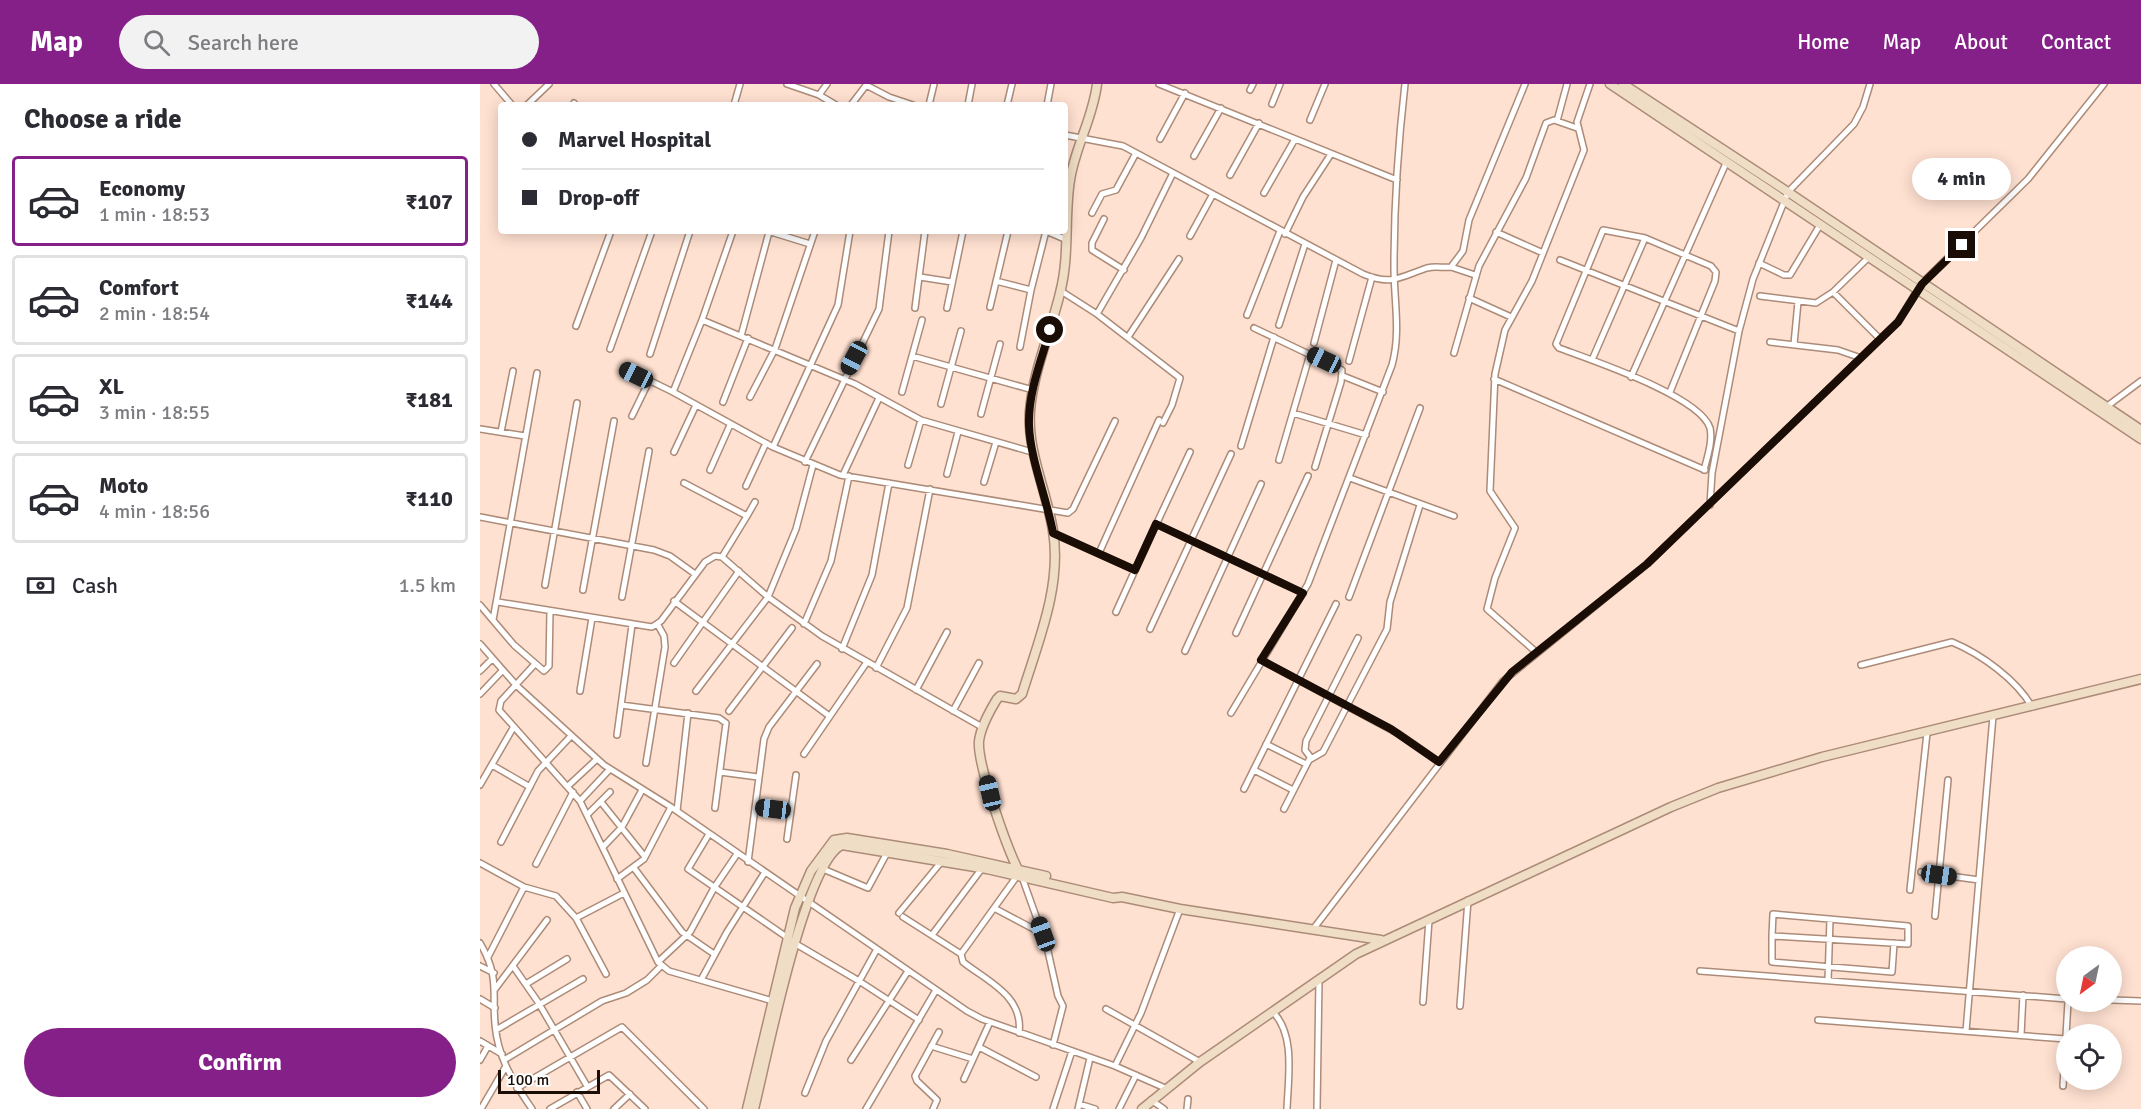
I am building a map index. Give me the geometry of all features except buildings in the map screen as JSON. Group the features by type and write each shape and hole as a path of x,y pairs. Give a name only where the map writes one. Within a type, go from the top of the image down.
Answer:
{"street":[{"path":"530,102 549,84"},
{"path":"735,102 740,84"},
{"path":"787,84 819,95 831,102"},
{"path":"819,95 827,84"},
{"path":"853,102 866,84 903,102"},
{"path":"930,102 934,84"},
{"path":"969,102 972,84"},
{"path":"1008,102 1012,84"},
{"path":"1048,102 1051,84"},
{"path":"1068,219 1070,178 1093,110 1097,84"},
{"path":"1159,84 1397,180"},
{"path":"1250,90 1253,84"},
{"path":"1272,104 1280,84"},
{"path":"1310,120 1325,84"},
{"path":"1231,713 1303,593 1383,392 1397,339 1394,280 1397,152 1405,84"},
{"path":"1451,267 1463,251 1469,220 1525,84"},
{"path":"1557,121 1560,102 1567,84"},
{"path":"1536,652 1487,609 1495,578 1515,528 1490,491 1494,379 1499,350 1511,316 1527,291 1584,150 1577,128 1578,117 1590,84"},
{"path":"1610,84 1727,161 1786,196 1820,225 1868,258 1919,287 2141,430"},
{"path":"1623,84 2141,440"},
{"path":"1710,505 1712,473 1739,331 1759,263 1786,196 1854,123 1863,107 1870,84"},
{"path":"1314,928 1503,681 1639,571 1880,339 1903,316 1919,287 2028,179 2104,84"},
{"path":"498,85 510,102"},
{"path":"1160,139 1185,93"},
{"path":"1194,156 1221,108"},
{"path":"1454,353 1475,275 1526,178 1546,123 1551,120 1577,128"},
{"path":"1230,175 1259,123"},
{"path":"1068,136 1110,142 1136,153 1283,233 1372,277 1394,280 1428,268 1451,267 1475,275"},
{"path":"1264,193 1295,139"},
{"path":"1092,213 1102,194 1116,190 1136,153"},
{"path":"1247,315 1283,233 1331,154"},
{"path":"1631,377 1727,161"},
{"path":"1097,314 1124,270 1173,173"},
{"path":"1190,236 1213,194"},
{"path":"1104,219 1092,243 1092,250 1124,270"},
{"path":"1759,263 1784,275 1790,275 1820,225"},
{"path":"1670,392 1715,281 1716,272 1711,266 1645,238 1602,230 1556,344 1559,348 1670,392 1699,415 1710,428 1709,451 1704,470"},
{"path":"1496,232 1543,253"},
{"path":"576,326 610,234"},
{"path":"610,349 650,234"},
{"path":"650,354 689,234"},
{"path":"673,392 702,320 732,234"},
{"path":"741,336 767,234"},
{"path":"778,234 810,244"},
{"path":"750,398 775,349 814,234"},
{"path":"746,486 769,445 838,305 850,234"},
{"path":"805,462 843,379 879,309 889,234"},
{"path":"915,308 925,234"},
{"path":"947,308 962,234"},
{"path":"990,307 1007,234"},
{"path":"1020,347 1045,234"},
{"path":"1053,234 1067,240"},
{"path":"1053,1045 1064,1006 1058,996 1043,934 1001,829 980,753 982,728 1000,696 1016,699 1022,694 1047,612 1055,563 1053,533 1049,510 1032,452 1029,425 1033,390 1061,291 1067,234"},
{"path":"1592,360 1645,238"},
{"path":"1279,325 1305,244"},
{"path":"1760,296 1816,303 1833,292 1868,258"},
{"path":"1128,337 1179,259"},
{"path":"1314,343 1336,260"},
{"path":"1560,260 1739,331"},
{"path":"920,276 952,282"},
{"path":"1349,361 1372,277"},
{"path":"996,281 1031,290"},
{"path":"1061,291 1097,314 1180,378 1172,405 1161,422 1099,553"},
{"path":"1833,292 1880,339"},
{"path":"1469,298 1511,316"},
{"path":"1794,344 1798,302"},
{"path":"702,320 843,379 921,420 1032,452"},
{"path":"902,392 922,320"},
{"path":"1254,328 1341,368 1343,376 1315,467"},
{"path":"941,404 962,331"},
{"path":"1241,446 1274,337"},
{"path":"723,402 748,338"},
{"path":"1770,342 1838,350 1860,358"},
{"path":"981,414 1000,344"},
{"path":"1279,460 1310,354"},
{"path":"912,356 1033,390"},
{"path":"624,368 769,445 805,462 846,476 1068,513 1073,509 1114,421"},
{"path":"501,432 513,371"},
{"path":"493,620 537,373"},
{"path":"1343,376 1383,392"},
{"path":"1494,379 1712,473"},
{"path":"632,416 649,381"},
{"path":"2106,407 2141,381"},
{"path":"804,624 831,561 846,476 879,398"},
{"path":"545,585 577,403"},
{"path":"674,452 696,405"},
{"path":"1349,597 1420,408"},
{"path":"1293,413 1366,435"},
{"path":"908,465 921,420"},
{"path":"584,590 614,421"},
{"path":"710,471 730,425"},
{"path":"480,429 525,436"},
{"path":"947,474 958,432"},
{"path":"984,482 996,442"},
{"path":"622,597 649,452"},
{"path":"1116,612 1190,452"},
{"path":"1150,629 1231,454"},
{"path":"696,691 768,597 796,530 813,465"},
{"path":"1236,633 1308,476"},
{"path":"1350,478 1454,516"},
{"path":"684,483 747,516"},
{"path":"842,649 872,575 890,483"},
{"path":"1185,651 1261,483"},
{"path":"876,668 907,608 930,489"},
{"path":"722,557 755,502"},
{"path":"1284,809 1306,764 1311,758 1323,752 1387,629 1390,602 1420,505"},
{"path":"480,517 511,525 663,552 695,574"},
{"path":"1156,524 1263,572 1303,593"},
{"path":"1053,533 1135,570"},
{"path":"498,602 632,625 646,627 657,625 710,557 722,557 768,597 842,649 982,728"},
{"path":"674,663 739,571"},
{"path":"674,601 828,715"},
{"path":"1244,789 1336,604"},
{"path":"480,605 534,665 544,671 549,668 550,611"},
{"path":"579,691 592,618"},
{"path":"617,735 632,625"},
{"path":"646,763 665,647 664,636 657,625"},
{"path":"729,711 792,628"},
{"path":"916,690 947,632"},
{"path":"1311,758 1304,746 1358,638"},
{"path":"1861,665 1952,642 1974,653 2021,690 2032,707"},
{"path":"480,644 516,685 610,770 677,811 974,1016 1115,1066 1165,1088"},
{"path":"480,671 492,659"},
{"path":"1261,660 1391,729 1439,762"},
{"path":"804,754 828,715 867,662"},
{"path":"953,711 979,663"},
{"path":"748,862 764,739 795,692 817,664"},
{"path":"534,665 499,705 501,715 580,801 660,964 669,971 773,1001"},
{"path":"480,694 502,671"},
{"path":"1142,1109 1165,1088 1272,1011 1382,940 1671,807 1718,788 1822,757 2141,679"},
{"path":"621,705 719,718 726,723 715,808"},
{"path":"677,811 688,714"},
{"path":"1966,1031 1993,716"},
{"path":"480,785 513,728"},
{"path":"1910,890 1927,733"},
{"path":"501,842 546,762 571,736"},
{"path":"1266,744 1306,764"},
{"path":"568,786 597,759"},
{"path":"492,765 530,787"},
{"path":"580,801 610,770"},
{"path":"1254,770 1293,790"},
{"path":"720,772 759,777"},
{"path":"788,839 796,775"},
{"path":"1935,916 1948,780"},
{"path":"603,847 622,827 642,789"},
{"path":"536,864 573,792"},
{"path":"587,815 610,792"},
{"path":"601,802 645,857"},
{"path":"617,879 634,868 645,857 670,807"},
{"path":"755,807 791,811"},
{"path":"709,834 688,869 788,938"},
{"path":"747,1109 788,938 824,850 840,838 984,865 1113,898 1382,940"},
{"path":"754,1109 796,944 804,897 830,854 842,845 942,861 984,865"},
{"path":"822,869 868,888 888,851"},
{"path":"481,1109 504,1060 602,1001 626,993 647,980 686,936 737,854"},
{"path":"942,861 901,915 960,954 963,962 1011,999 1018,1012 1019,1033"},
{"path":"480,863 524,887 556,896 576,918 606,974"},
{"path":"932,935 984,865"},
{"path":"634,868 686,936 714,954"},
{"path":"701,980 714,954 765,872"},
{"path":"1921,872 1979,880"},
{"path":"960,954 1019,874"},
{"path":"489,957 524,887"},
{"path":"576,918 624,893"},
{"path":"1460,1006 1468,900"},
{"path":"994,908 1043,934"},
{"path":"1115,1066 1136,1026 1180,909"},
{"path":"1772,936 1829,939 1894,943 1908,944 1908,926 1773,914 1772,936 1772,962 1892,972 1894,943"},
{"path":"1423,1002 1429,918"},
{"path":"1828,981 1830,919"},
{"path":"495,989 547,920"},
{"path":"796,944 919,1020"},
{"path":"481,947 489,957 494,973 496,1030 504,1060 517,1088 532,1109"},
{"path":"805,1094 819,1054 877,949"},
{"path":"526,984 567,959"},
{"path":"480,966 494,973"},
{"path":"513,966 540,1006 587,1086"},
{"path":"851,1060 909,971"},
{"path":"1700,971 1968,990 2056,999"},
{"path":"496,1030 583,979"},
{"path":"1317,1109 1319,979"},
{"path":"866,1109 936,990"},
{"path":"2021,1035 2023,995"},
{"path":"480,999 495,1008"},
{"path":"2122,1000 2141,1001"},
{"path":"1106,1009 1200,1062"},
{"path":"1272,1011 1283,1024 1287,1038 1287,1109"},
{"path":"1818,1020 2056,1038"},
{"path":"964,1079 990,1022"},
{"path":"517,1088 622,1027 704,1109"},
{"path":"933,1109 938,1100 915,1080 939,1032"},
{"path":"480,1041 504,1060"},
{"path":"480,1060 488,1046"},
{"path":"932,1046 973,1059"},
{"path":"979,1047 1036,1077"},
{"path":"1053,1109 1072,1051"},
{"path":"1090,1058 1078,1106 1095,1109"},
{"path":"1119,1109 1136,1075"},
{"path":"550,1109 587,1086 613,1076 645,1109"},
{"path":"577,1092 587,1109"},
{"path":"614,1109 630,1094"},
{"path":"1188,1098 1188,1109"},
{"path":"1151,1100 1164,1109"}],"route":[{"path":"1050,330 1033,390 1029,425 1032,452 1043,486 1053,533 1135,570 1156,524 1263,572 1303,593 1261,660 1391,729 1439,762 1480,708 1512,672 1647,564 1682,531 1898,322 1916,291 1962,245"}]}
